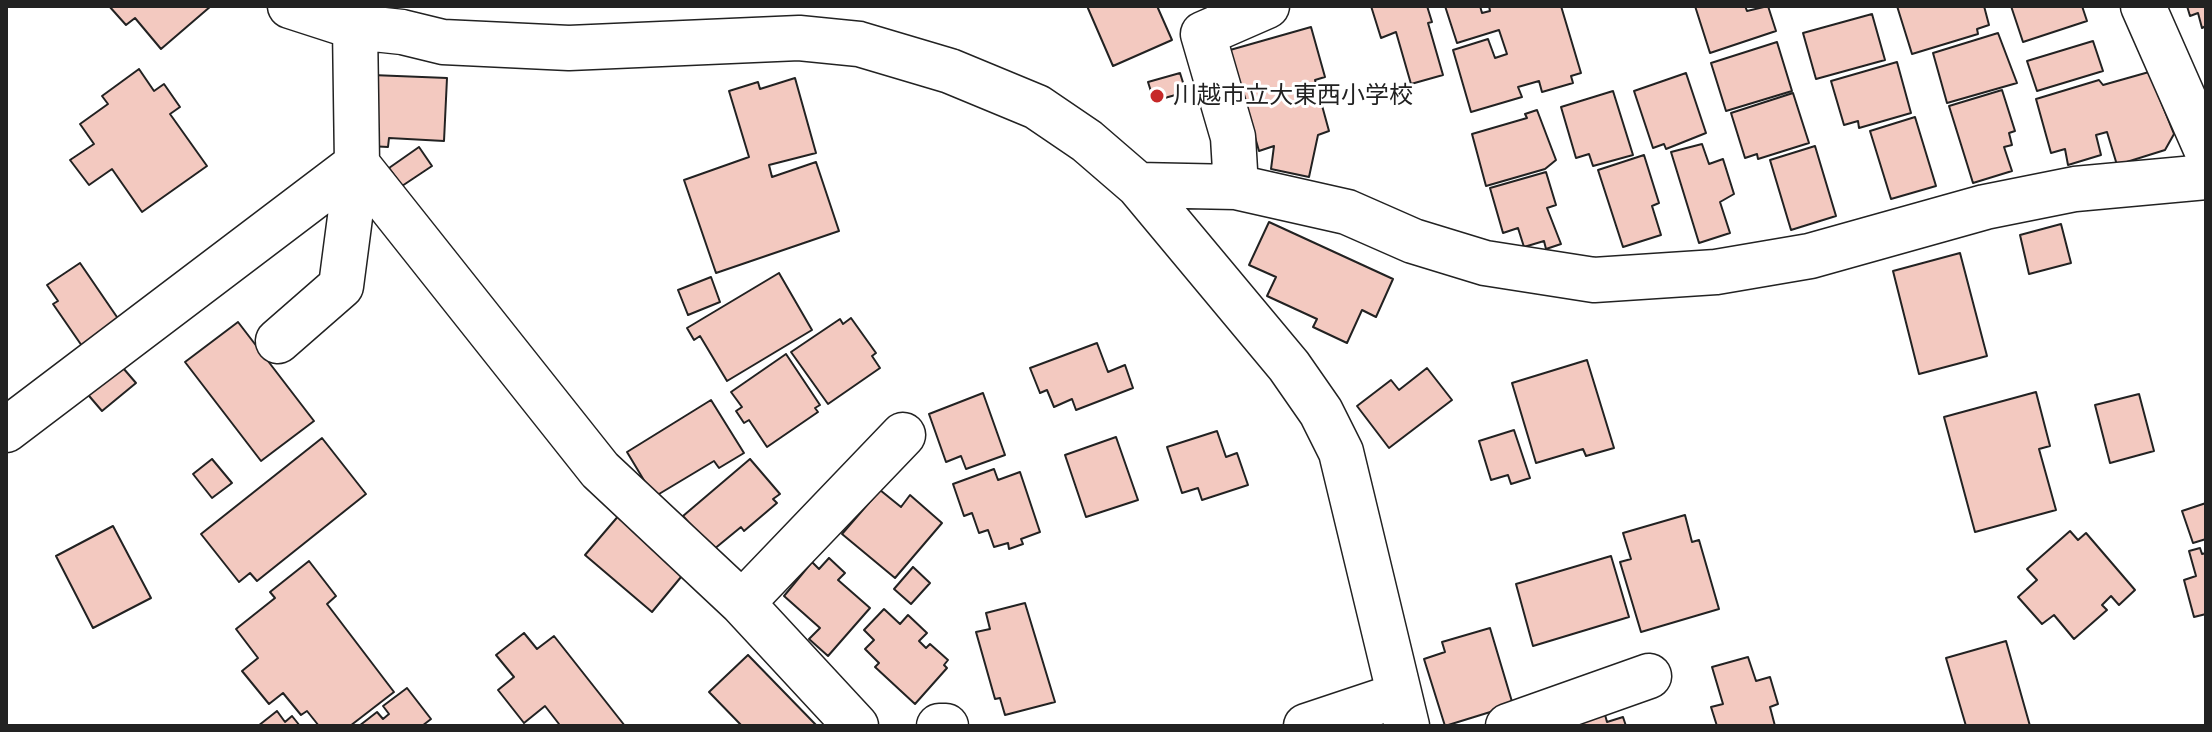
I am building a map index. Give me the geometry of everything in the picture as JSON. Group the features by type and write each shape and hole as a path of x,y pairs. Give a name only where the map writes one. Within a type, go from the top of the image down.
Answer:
{"street":[{"path":"290,6 355,27 402,19 443,42 569,48 799,38 859,44 950,71 1037,107 1087,141 1138,185 1289,366 1321,412 1341,452 1403,710 1306,726"},
{"path":"1236,187 1233,137 1203,34 1267,6"},
{"path":"2143,6 2206,149"},
{"path":"278,341 341,286 357,164 355,27"},
{"path":"6,430 357,164"},
{"path":"357,164 600,470 742,603 856,726"},
{"path":"1138,185 1236,187 1347,212 1413,241 1485,263 1594,280 1716,272 1810,256 2000,204 2075,189 2206,177"},
{"path":"742,603 903,435"},
{"path":"1508,726 1649,676"},
{"path":"939,726 946,726"}],"building":[{"path":"109,6 211,6 161,49 135,18 126,25"},
{"path":"1087,6 1157,6 1172,40 1113,66"},
{"path":"1371,6 1427,6 1432,22 1428,23 1443,75 1411,84 1396,32 1381,38"},
{"path":"1445,6 1480,6 1482,13 1490,11 1489,6 1561,6 1581,73 1571,76 1573,83 1542,92 1539,81 1518,87 1522,97 1471,112 1453,50 1488,39 1495,58 1507,54 1499,30 1457,43"},
{"path":"1695,6 1745,6 1747,11 1768,6 1776,31 1710,53"},
{"path":"1897,6 1984,6 1989,25 1977,29 1978,34 1912,54"},
{"path":"2011,6 2082,6 2087,21 2023,42"},
{"path":"2187,6 2206,6 2206,26 2202,28 2198,13 2190,16"},
{"path":"1872,14 1885,60 1816,79 1803,33"},
{"path":"1311,27 1325,77 1315,80 1329,131 1318,135 1309,177 1271,169 1274,146 1259,151 1230,50"},
{"path":"1998,33 2017,83 1947,103 1933,53"},
{"path":"2093,41 2103,71 2037,91 2027,61"},
{"path":"1777,42 1792,91 1726,111 1711,63"},
{"path":"1897,62 1911,113 1859,128 1858,121 1844,125 1831,81"},
{"path":"139,69 154,91 164,84 180,107 170,114 207,166 142,212 112,169 89,185 70,160 94,144 80,124 108,104 102,96"},
{"path":"2149,72 2174,134 2165,150 2117,165 2107,132 2096,135 2101,155 2068,165 2065,149 2051,153 2036,99 2099,80 2103,85"},
{"path":"1180,73 1186,92 1154,101 1148,82"},
{"path":"1686,73 1706,133 1666,149 1664,144 1653,148 1634,91"},
{"path":"372,75 447,78 444,141 389,138 388,147 369,146"},
{"path":"795,78 816,153 769,165 772,177 816,162 839,231 716,273 684,180 749,157 729,91 758,82 760,89"},
{"path":"2002,90 2015,131 2009,133 2012,145 2004,147 2012,171 1973,183 1949,106"},
{"path":"1613,91 1633,155 1593,166 1589,154 1576,158 1561,107"},
{"path":"1793,93 1809,143 1758,159 1757,154 1745,158 1731,113"},
{"path":"1537,110 1556,160 1545,169 1486,186 1472,134 1527,118 1525,114"},
{"path":"1915,117 1936,186 1891,199 1870,131"},
{"path":"1702,144 1709,164 1723,159 1734,194 1720,202 1730,233 1699,243 1671,152"},
{"path":"1815,146 1836,216 1791,230 1770,160"},
{"path":"419,147 432,166 402,186 389,168"},
{"path":"1644,155 1659,203 1652,206 1661,235 1623,247 1598,170"},
{"path":"1546,172 1556,205 1547,208 1561,244 1546,249 1544,241 1524,247 1518,228 1503,233 1490,188"},
{"path":"1269,222 1393,279 1376,317 1362,310 1347,343 1313,327 1317,319 1267,296 1276,277 1249,265"},
{"path":"2061,224 2071,263 2029,274 2020,235"},
{"path":"1960,253 1987,356 1919,374 1893,271"},
{"path":"80,263 119,320 82,346 53,304 58,301 47,285"},
{"path":"779,273 812,330 727,381 700,336 694,340 687,328"},
{"path":"711,277 720,302 688,315 678,290"},
{"path":"851,318 876,353 872,356 880,368 828,404 791,352 840,319 843,324"},
{"path":"238,322 314,421 261,461 185,362"},
{"path":"1097,343 1108,372 1125,365 1133,388 1076,410 1072,399 1054,407 1047,390 1040,393 1030,368"},
{"path":"786,354 820,405 815,408 818,412 767,447 749,420 744,423 736,411 742,407 731,392"},
{"path":"1587,360 1614,448 1586,456 1583,449 1536,463 1512,383"},
{"path":"117,361 136,383 102,411 84,390"},
{"path":"1427,368 1452,400 1389,448 1357,406 1391,380 1399,390"},
{"path":"2036,392 2050,446 2039,449 2056,510 1975,532 1944,417"},
{"path":"983,393 1005,455 966,469 961,456 946,462 929,414"},
{"path":"2139,394 2154,451 2110,463 2095,405"},
{"path":"711,400 744,453 719,468 714,461 654,497 627,452"},
{"path":"1514,430 1530,478 1511,484 1508,475 1491,480 1479,441"},
{"path":"1217,431 1226,457 1237,453 1248,485 1202,500 1198,488 1182,493 1167,447"},
{"path":"1116,437 1138,500 1086,517 1065,455"},
{"path":"322,438 366,494 257,581 250,573 239,582 201,534"},
{"path":"212,459 232,483 212,498 193,474"},
{"path":"750,459 780,494 773,499 777,503 744,531 741,527 713,550 683,516"},
{"path":"994,469 998,480 1020,472 1040,532 1021,539 1023,544 1009,549 1008,543 994,547 988,530 979,533 972,513 964,516 953,484"},
{"path":"880,490 901,507 910,495 942,523 895,578 842,534"},
{"path":"2206,503 2206,539 2193,543 2182,511"},
{"path":"620,514 686,571 652,612 585,555"},
{"path":"1685,515 1692,542 1699,540 1719,609 1641,632 1620,562 1631,559 1623,533"},
{"path":"113,526 151,598 93,628 56,556"},
{"path":"2070,531 2078,540 2086,533 2135,590 2119,605 2111,596 2102,605 2107,610 2074,639 2054,615 2042,624 2018,597 2037,580 2027,569"},
{"path":"2200,548 2202,554 2206,553 2206,614 2194,617 2184,580 2196,576 2189,551"},
{"path":"1611,556 1629,617 1533,646 1516,584"},
{"path":"829,558 845,573 838,580 870,608 828,656 809,639 820,628 784,596 812,562 819,569"},
{"path":"309,561 336,596 327,604 394,692 350,726 319,726 307,711 301,715 283,693 269,704 242,671 258,658 236,629 275,598 270,592"},
{"path":"913,567 930,583 911,604 894,589"},
{"path":"1025,603 1055,702 1005,715 1000,698 995,699 976,632 990,629 986,613"},
{"path":"884,609 900,624 908,615 927,633 919,641 926,648 930,644 948,660 944,665 947,668 915,704 875,667 879,663 865,649 874,640 864,630"},
{"path":"1490,628 1513,705 1445,726 1424,659 1445,652 1442,642"},
{"path":"524,633 537,649 554,636 625,726 557,726 559,724 545,706 524,723 498,690 514,677 496,655"},
{"path":"2006,641 2030,726 1966,726 1946,658"},
{"path":"748,655 817,726 742,726 709,692"},
{"path":"1748,657 1756,681 1770,677 1778,704 1770,707 1775,726 1717,726 1711,707 1723,704 1712,667"},
{"path":"407,688 431,719 422,726 359,726 377,712 383,719 389,714 383,706"},
{"path":"277,711 285,722 292,716 300,726 258,726"},
{"path":"1604,711 1607,722 1623,717 1626,726 1560,726"}],"place":[{"name":"川越市立大東西小学校","path":"1157,96"}]}
